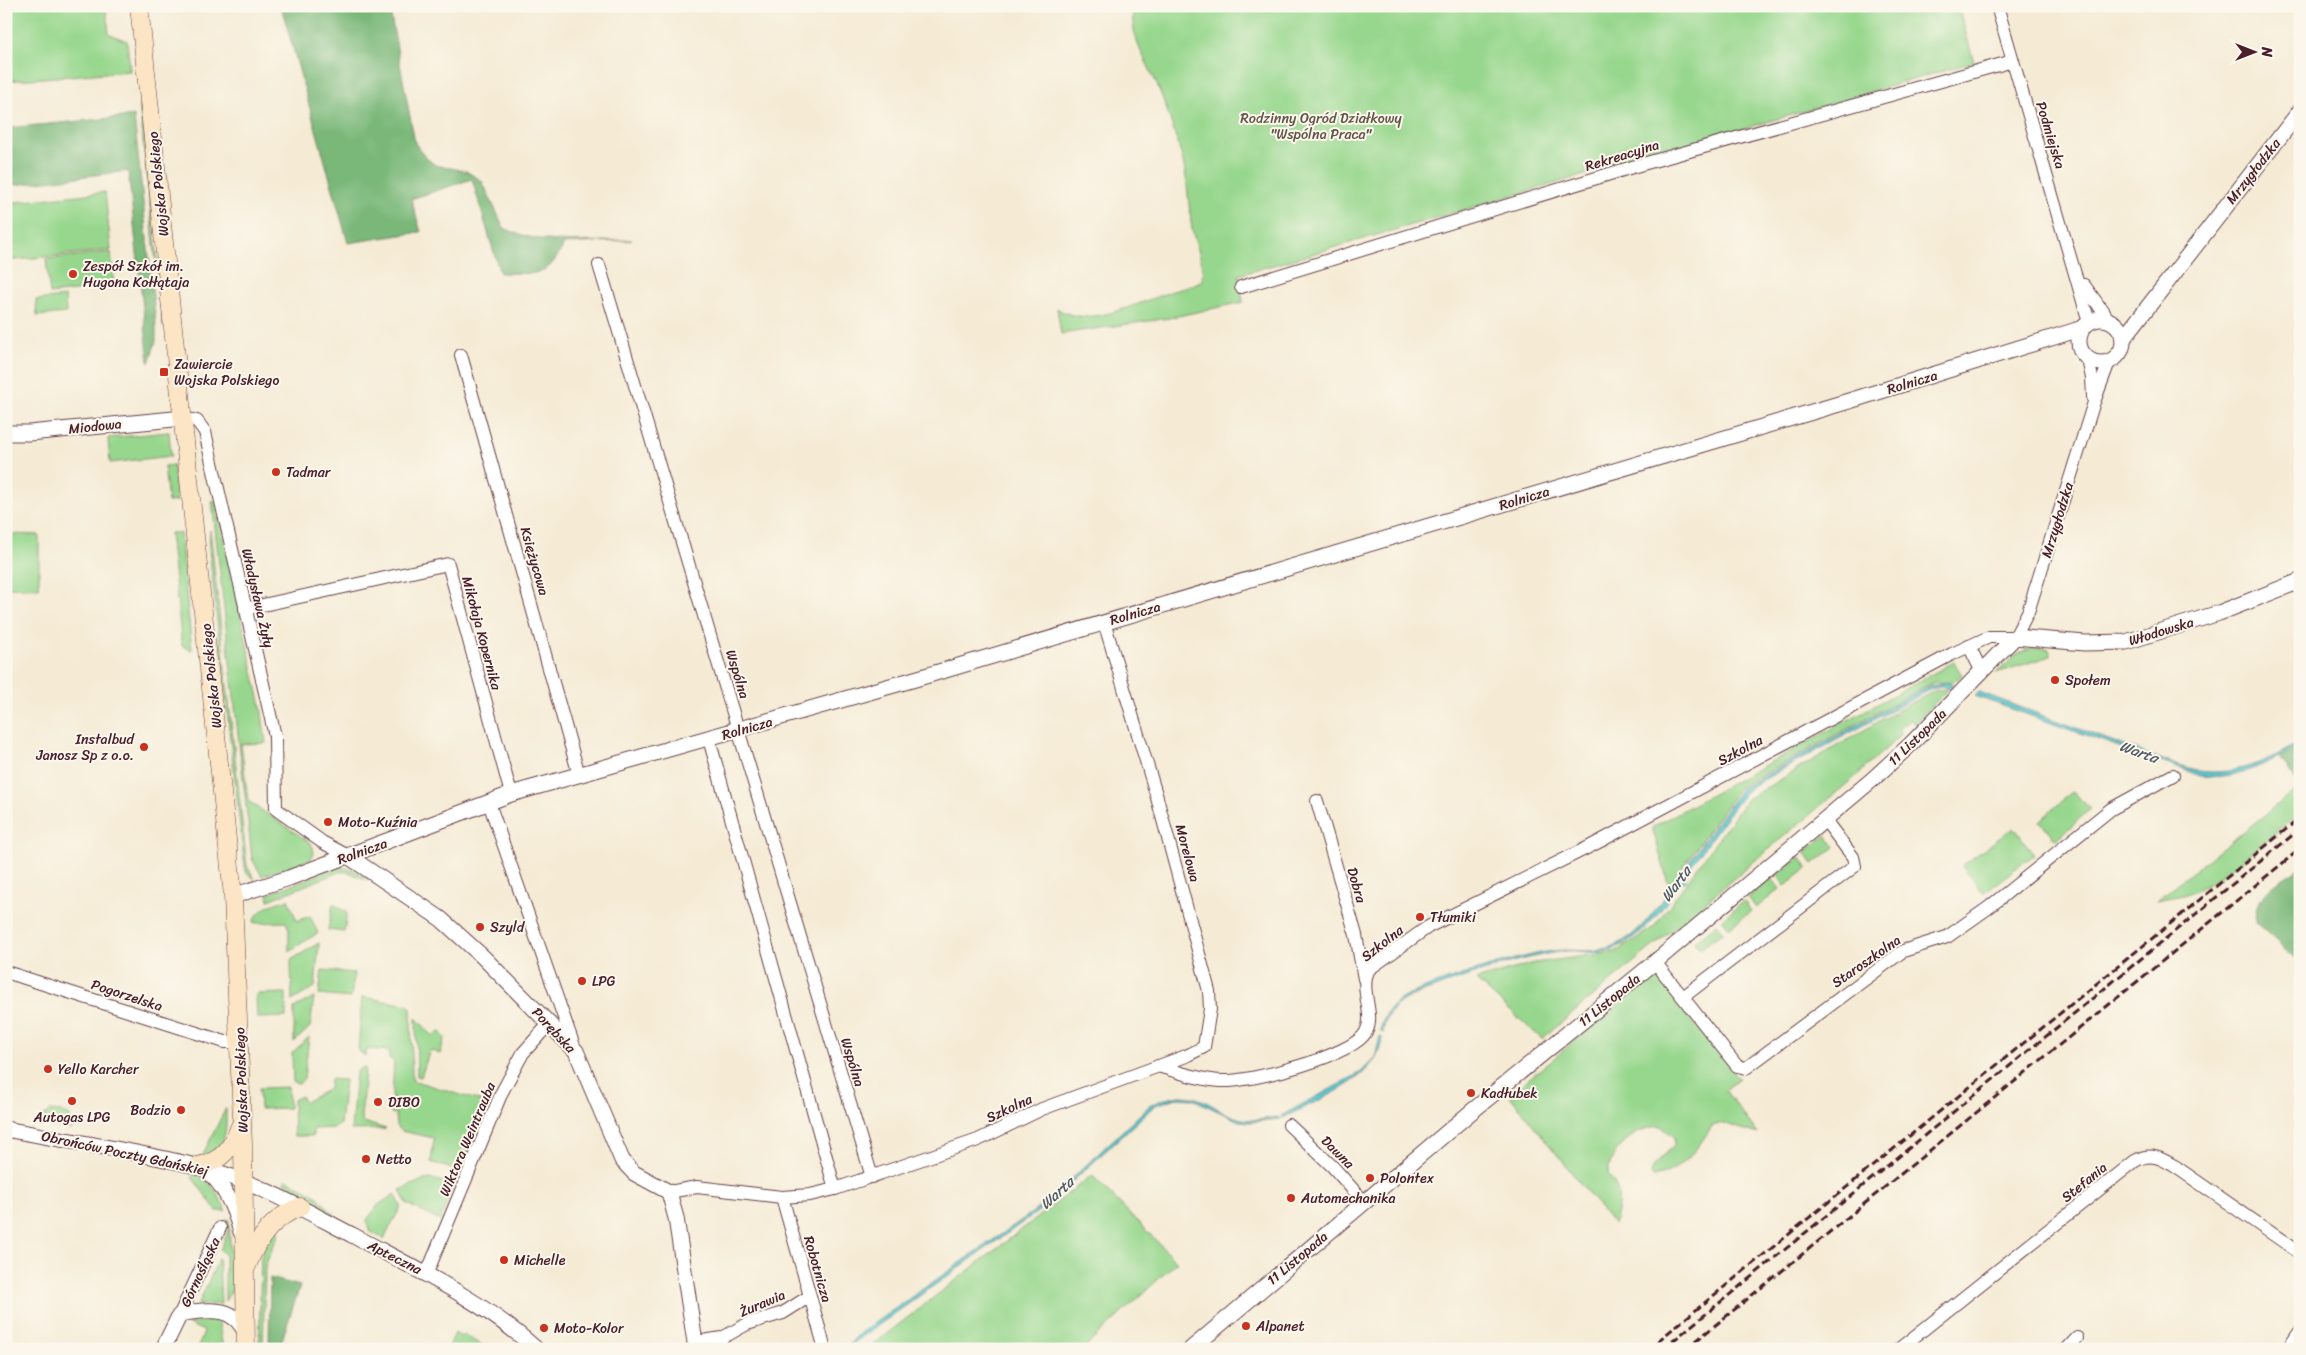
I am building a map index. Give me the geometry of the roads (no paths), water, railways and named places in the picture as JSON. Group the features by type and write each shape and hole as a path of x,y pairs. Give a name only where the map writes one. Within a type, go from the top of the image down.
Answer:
{"main road":[{"name":"Wojska Polskiego","path":"139,6 233,896 244,1180 246,1342"},
{"path":"200,1167 210,1164 227,1152 234,1141 242,1120"},
{"path":"245,1276 265,1232 279,1217 300,1207"}],"street":[{"name":"Podmiejska","path":"1997,6 2076,273 2086,325"},
{"name":"Rekreacyjna","path":"1242,287 1639,165 2013,60"},
{"name":"Mrzygłodzka","path":"2124,339 2300,111"},
{"name":"Wspólna","path":"599,265 872,1177"},
{"name":"Podmiejska","path":"2076,273 2111,321"},
{"name":"Mrzygłodzka","path":"2111,321 2151,302"},
{"path":"2102,319 2111,321 2121,330 2124,339 2121,352 2110,362 2102,364 2088,359 2080,346 2086,325 2102,319"},
{"name":"Rolnicza","path":"233,896 348,856 511,794 709,739 1104,622 2042,342 2086,325"},
{"name":"Rolnicza","path":"2042,342 2080,346"},
{"name":"Księżycowa","path":"461,355 579,775"},
{"name":"Mrzygłodzka","path":"2088,359 2094,402"},
{"name":"Mrzygłodzka","path":"2015,637 2028,612 2094,402 2110,362"},
{"name":"Miodowa","path":"6,433 29,433 184,418"},
{"name":"Władysława Żyły","path":"184,418 197,421 205,432 275,736 276,799"},
{"name":"Mikołaja Kopernika","path":"245,609 448,564 511,794"},
{"name":"Włodowska","path":"2015,637 2085,643 2126,642 2219,613 2299,583"},
{"name":"Morelowa","path":"1104,622 1156,794 1209,991 1210,1008 1204,1047 1158,1066"},
{"name":"Szkolna","path":"669,1192 696,1187 782,1196 810,1195 836,1190 978,1140 1042,1109 1158,1066 1221,1081 1245,1081 1332,1056 1355,1043 1366,1033 1368,1017 1364,979 1369,969 1428,927 1591,846 1969,646 1992,636 2015,637"},
{"name":"11 Listopada","path":"1191,1349 1364,1202 1873,779 1954,701 2015,637"},
{"path":"1969,646 1977,676"},
{"path":"709,739 836,1190"},
{"name":"Staroszkolna","path":"1655,962 1737,1066 1746,1068 1903,951 1947,937 1988,908 2111,809 2173,775"},
{"name":"Porębska","path":"276,799 276,809 441,919 483,956 576,1051 622,1160 634,1173 669,1192"},
{"name":"Dobra","path":"1317,801 1356,935 1364,979"},
{"path":"489,803 576,1051"},
{"path":"1683,996 1855,866 1853,857 1825,820"},
{"name":"Pogorzelska","path":"6,972 225,1042 239,1042"},
{"name":"Wiktora Weintrauba","path":"427,1274 502,1092 523,1053 550,1024"},
{"name":"Dawna","path":"1289,1125 1333,1167 1364,1202"},
{"name":"Obrońców Poczty Gdańskiej","path":"6,1129 200,1167 244,1180"},
{"name":"Stefania","path":"1906,1347 2135,1161 2146,1156 2156,1156 2176,1166 2300,1253"},
{"path":"200,1167 215,1177 228,1196 244,1243"},
{"name":"Apteczna","path":"244,1180 300,1207 427,1274 477,1303 536,1349"},
{"path":"669,1192 676,1218 696,1345"},
{"name":"Robotnicza","path":"782,1196 826,1349"},
{"name":"Górnośląska","path":"163,1349 220,1228"},
{"path":"245,1276 241,1295 224,1311 238,1320 246,1342"},
{"name":"Żurawia","path":"696,1345 722,1338 747,1324 783,1313 810,1296"},
{"name":"Górnośląska","path":"179,1316 192,1312 224,1311"},
{"path":"2290,1349 2300,1334"},
{"path":"2067,1349 2076,1338"}],"water":[{"name":"Warta","path":"1947,682 1954,685 1951,688 1940,686 1927,691 1752,786 1738,801 1687,871 1685,881 1681,882 1671,895 1667,892 1742,788 1927,687"},
{"name":"Warta","path":"1979,692 2182,767 2198,771 2228,771 2243,768 2272,757 2300,742 2300,745 2253,769 2215,777 2201,776 1975,696"},
{"path":"1666,895 1669,898 1653,919 1633,938 1617,947 1596,953 1565,951 1533,957 1484,971 1417,994 1402,1001 1392,1010 1383,1033 1380,1031 1386,1015 1397,1002 1425,988 1496,964 1538,953 1560,950 1600,950 1615,945 1638,930"},
{"path":"1380,1036 1382,1038 1375,1058"},
{"path":"1375,1058 1370,1066 1344,1087 1283,1118 1281,1116 1360,1073"},
{"name":"Warta","path":"1179,1096 1197,1098 1230,1115 1243,1119 1258,1120 1278,1117 1280,1119 1250,1122 1239,1121 1193,1099 1177,1098 1155,1105 1047,1205 845,1349 860,1333 1046,1203 1149,1106 1161,1100"}],"railway":[{"path":"1648,1349 2300,818"},
{"path":"1663,1349 2300,829"},
{"path":"1686,1349 2300,849"}],"place":[{"name":"Zespół Szkół im. Hugona Kołłątaja","path":"73,274"},
{"name":"Zawiercie Wojska Polskiego","path":"164,372"},
{"name":"Tadmar","path":"276,472"},
{"name":"Społem","path":"2055,680"},
{"name":"Instalbud Janosz Sp z o.o.","path":"144,747"},
{"name":"Moto-Kuźnia","path":"328,822"},
{"name":"Tłumiki","path":"1420,917"},
{"name":"Szyld","path":"480,927"},
{"name":"LPG","path":"582,981"},
{"name":"Yello Karcher","path":"48,1069"},
{"name":"Kadłubek","path":"1471,1093"},
{"name":"Autogas LPG","path":"72,1101"},
{"name":"DIBO","path":"378,1102"},
{"name":"Bodzio","path":"181,1110"},
{"name":"Netto","path":"366,1159"},
{"name":"Polontex","path":"1370,1178"},
{"name":"Automechanika","path":"1291,1198"},
{"name":"Michelle","path":"504,1260"},
{"name":"Alpanet","path":"1246,1326"},
{"name":"Moto-Kolor","path":"544,1328"}],"park label":[{"name":"Rodzinny Ogród Działkowy \"Wspólna Praca\"","path":"1321,126"}]}
